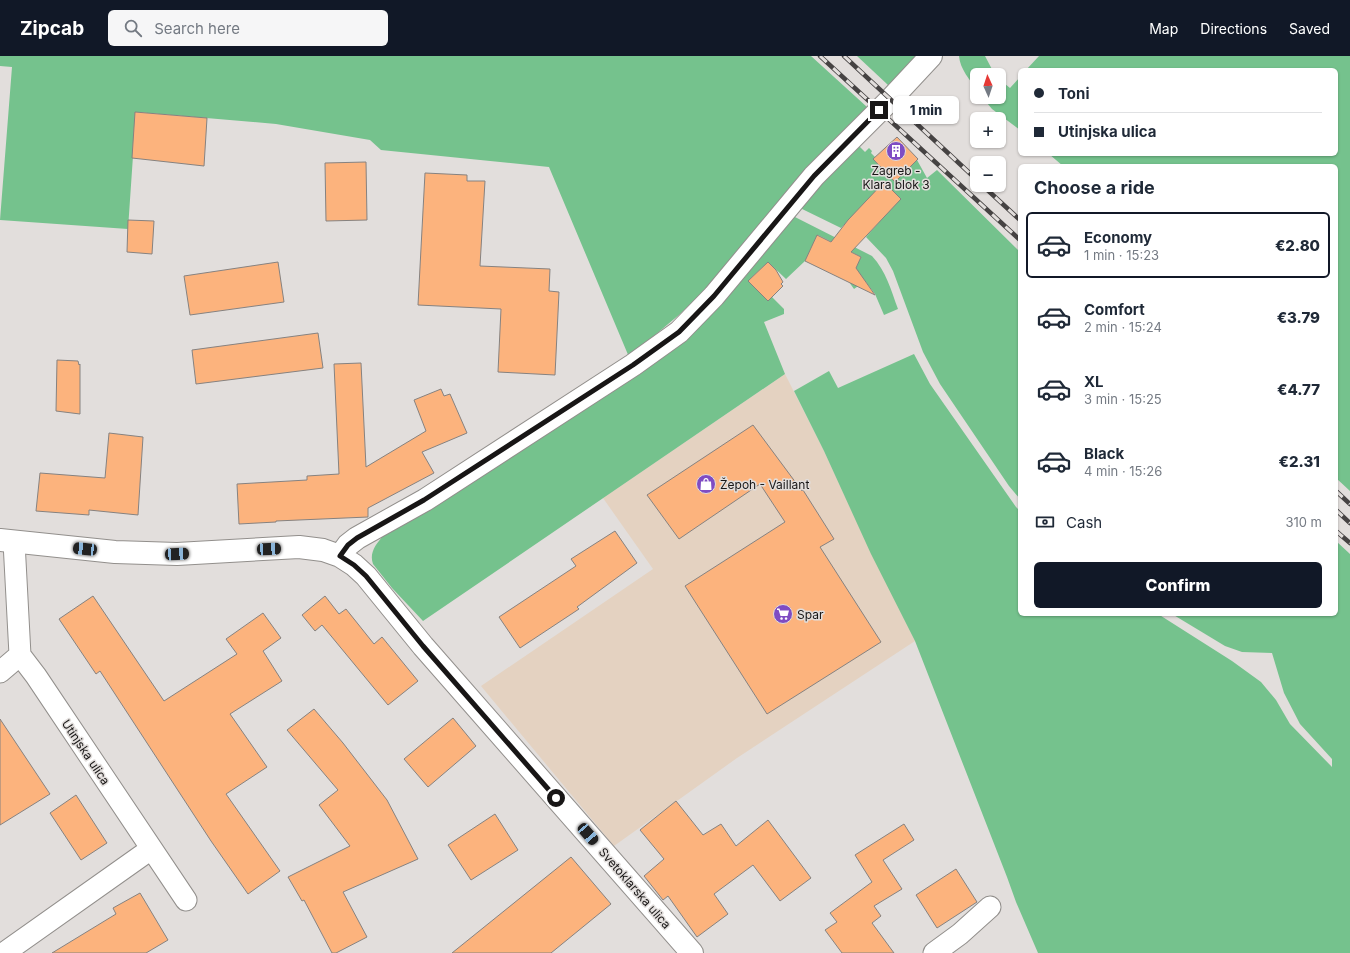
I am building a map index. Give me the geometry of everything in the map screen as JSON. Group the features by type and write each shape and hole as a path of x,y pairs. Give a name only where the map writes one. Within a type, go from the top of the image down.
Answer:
{"street":[{"path":"0,672 20,655 7,541 115,552 177,554 299,547 323,550 340,556 348,545 357,538 400,515 633,365 679,332 714,296 814,176 931,56"},
{"name":"Svetoklarska ulica","path":"340,556 354,565 366,576 423,646 692,953"},
{"name":"Utinjska ulica","path":"20,655 36,676 186,900"},
{"path":"4,953 151,849"},
{"path":"934,953 960,934 990,907"}],"shaded area":[{"path":"785,374 824,451 869,548 915,641 737,758 614,846 481,686 653,569 603,498"}],"green space":[{"path":"0,56 811,56 867,107 833,143 720,275 680,314 629,357 549,167 381,150 370,140 276,124 136,112 128,229 0,220 12,67 0,66"},
{"path":"857,56 921,56 888,85"},
{"path":"959,56 985,56 991,68 970,68 970,81 963,70"},
{"path":"1039,56 1350,56 1350,491 1338,480 1338,164 1061,164 1051,156 1338,156 1338,68 1028,68"},
{"path":"1018,79 1018,128 1006,120 1006,112 996,112 988,104 1006,104 1006,85 1010,88"},
{"path":"857,144 865,152 869,148 872,151 871,153 875,157 874,160 895,182 917,160 927,178 937,170 1018,250 1018,497 1009,486 940,384 923,352 893,271 886,258 866,237 900,198 891,189 881,198 875,193 841,228 798,207"},
{"path":"791,215 872,256 885,274 898,309 884,315 875,294 865,281 854,289 849,282 861,257 818,235 805,261 786,279 768,262 748,281 768,301 772,297 784,309 784,314 764,322 785,374 423,621 392,588 373,564 373,552 383,536 431,506 744,276 745,277"},
{"path":"914,354 930,384 1018,509 1018,616 1161,616 1232,661 1261,682 1276,700 1290,724 1332,767 1332,759 1300,724 1284,693 1272,653 1242,652 1225,646 1175,616 1338,616 1338,543 1350,554 1350,953 1038,953 1016,902 915,641 871,554 824,451 794,391 829,371 838,388"}],"building":[{"path":"135,112 207,118 204,166 132,158"},
{"name":"Zagreb - Klara blok 3","path":"897,137 918,159 895,182 873,159"},
{"path":"366,162 367,220 326,221 325,163"},
{"path":"425,173 467,175 467,181 485,181 480,266 550,269 549,291 559,292 555,375 498,372 501,309 418,305"},
{"path":"884,182 901,199 851,252 861,257 856,268 875,295 805,261 817,235 831,242 848,220"},
{"path":"128,220 154,221 152,254 127,252"},
{"path":"278,262 284,302 190,315 184,276"},
{"path":"768,262 776,270 783,282 781,284 783,286 768,301 748,281"},
{"path":"318,333 323,368 196,384 192,350"},
{"path":"57,360 78,361 79,365 80,364 80,414 56,411"},
{"path":"361,363 366,467 426,431 414,400 441,389 444,396 450,394 467,433 422,452 434,473 368,508 368,517 239,524 237,484 307,480 307,476 339,474 334,364"},
{"name":"Spar","path":"753,425 802,491 803,490 834,539 820,547 881,642 767,714 685,586 785,522 760,484 679,539 647,495"},
{"path":"109,433 143,437 138,515 89,510 89,515 36,511 40,473 105,478"},
{"path":"615,531 637,563 577,607 579,609 520,648 499,617 576,566 571,559"},
{"path":"93,596 164,701 237,654 226,639 263,613 281,638 263,651 282,681 230,714 267,767 226,794 280,871 248,894 211,841 100,671 96,674 59,619"},
{"path":"325,596 339,614 346,609 374,644 382,637 418,681 388,705 322,625 315,631 302,615"},
{"path":"314,709 343,743 387,800 418,859 343,892 367,937 336,953 332,953 304,900 302,901 288,877 350,846 319,805 338,790 287,730"},
{"path":"453,718 476,746 428,787 404,759"},
{"path":"0,719 50,794 0,825"},
{"path":"76,795 107,843 81,860 50,813"},
{"path":"676,801 703,835 721,824 736,846 768,820 811,878 780,901 753,865 714,894 728,914 697,937 668,896 663,900 644,876 664,859 640,830"},
{"path":"495,814 518,850 471,880 448,845"},
{"path":"904,824 914,840 883,860 902,889 874,906 881,916 872,923 894,953 842,953 825,930 837,922 830,913 872,882 855,855"},
{"path":"571,857 611,904 551,953 452,953"},
{"path":"956,869 977,902 937,928 916,895"},
{"path":"140,893 168,940 146,953 52,953 116,914 113,908"}],"railway":[{"path":"820,56 1018,238"},
{"path":"844,56 970,173"},
{"path":"990,192 1018,218"},
{"path":"1338,493 1350,504"},
{"path":"1338,512 1350,523"},
{"path":"1338,533 1350,543"}],"place":[{"name":"Zagreb - Klara blok 3","path":"896,151"},
{"name":"Žepoh - Vaillant","path":"706,484"},
{"name":"Spar","path":"783,614"}],"route":[{"path":"556,798 423,646 366,576 354,565 340,556 348,545 357,538 400,515 424,500 633,365 679,332 714,296 814,176 879,110"}]}
